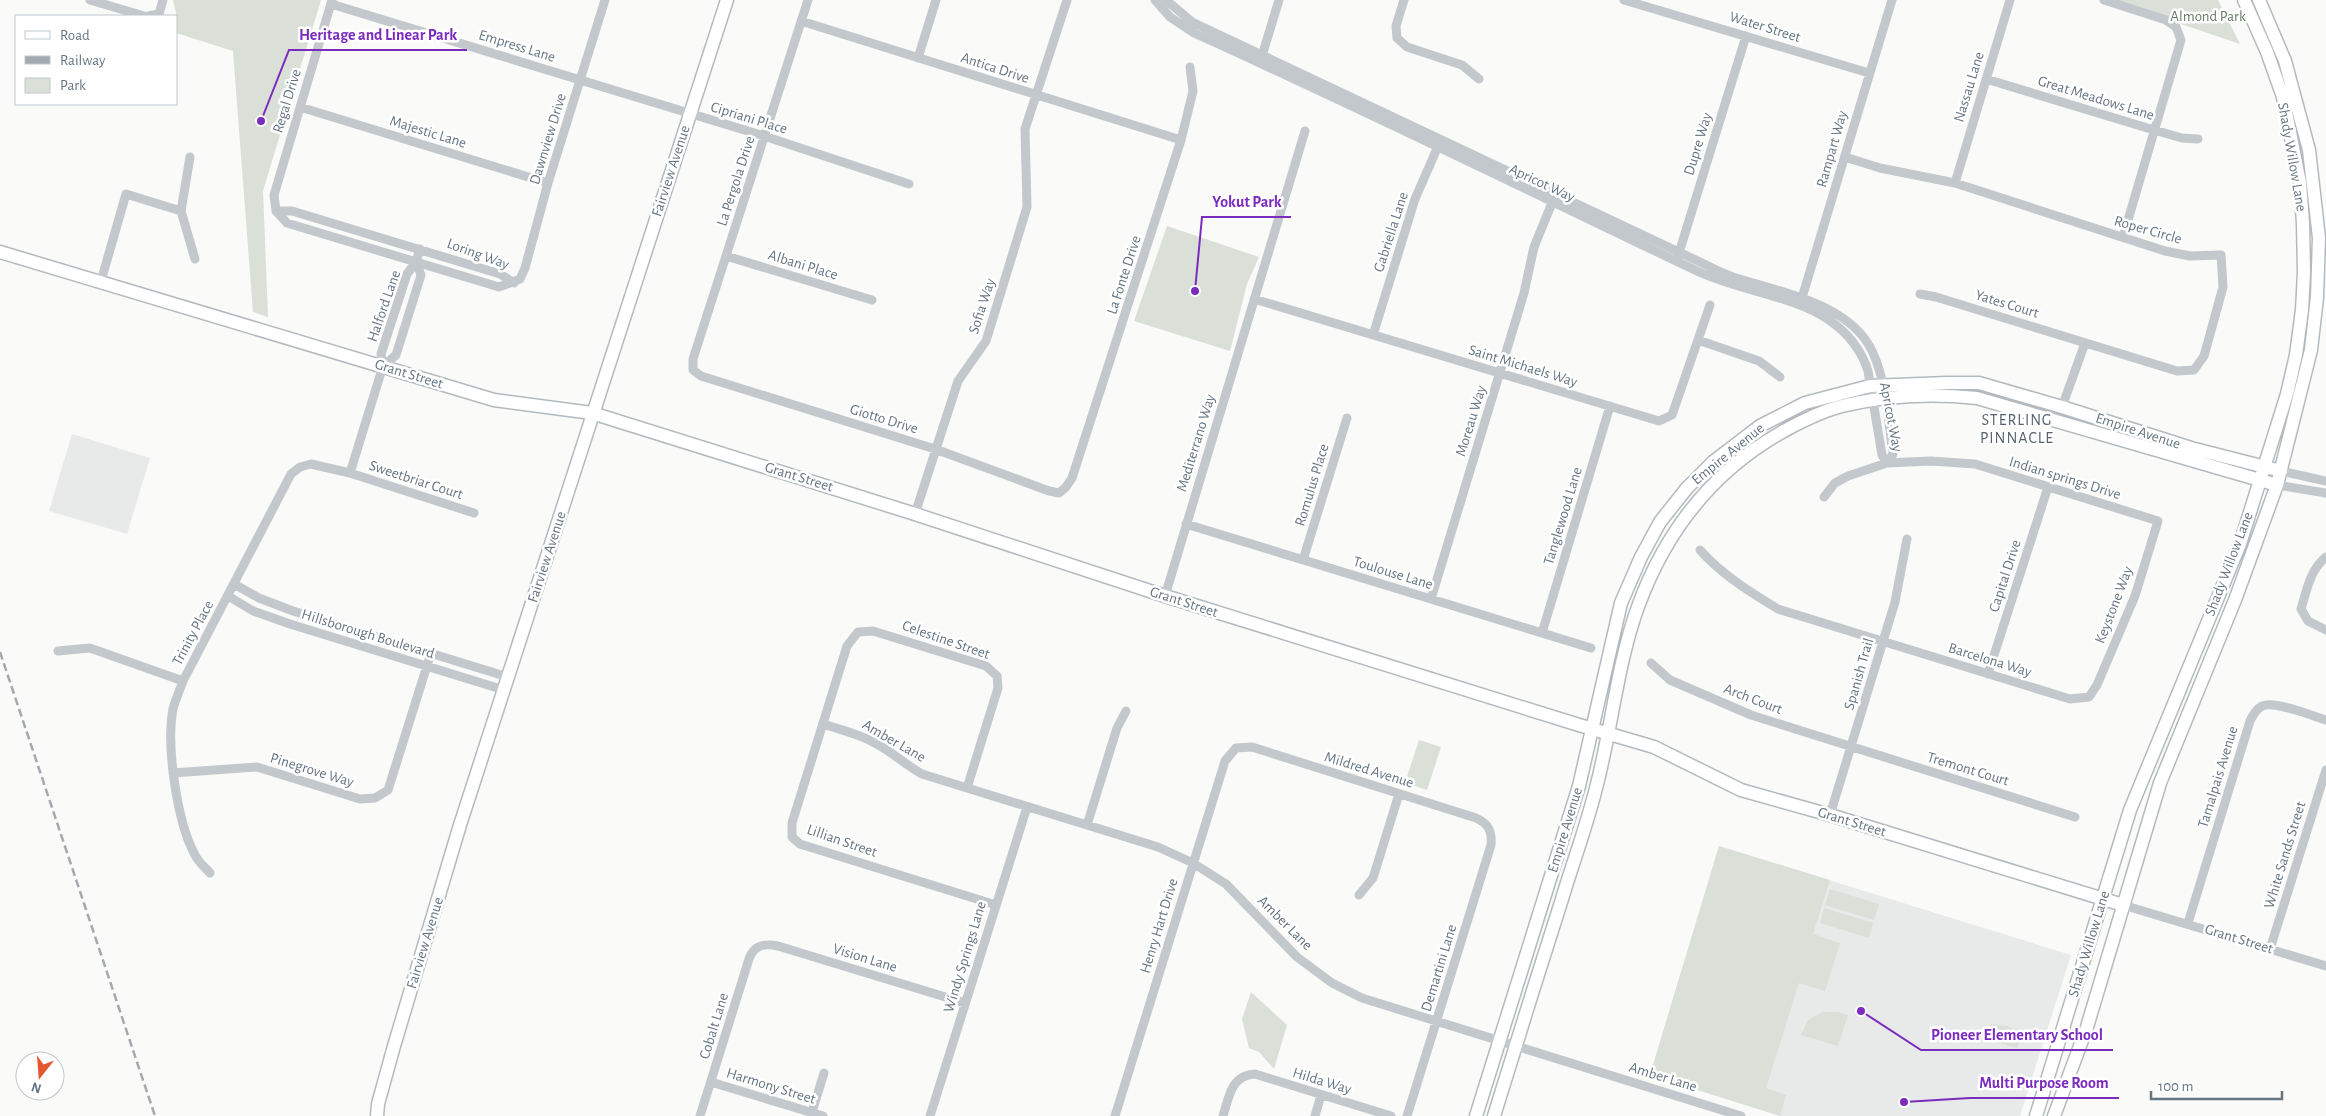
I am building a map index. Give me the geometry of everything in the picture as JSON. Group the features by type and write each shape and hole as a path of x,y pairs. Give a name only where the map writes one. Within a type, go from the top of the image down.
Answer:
{"street":[{"path":"90,0 141,15"},
{"path":"154,15 159,14 163,0"},
{"name":"Dawnview Drive","path":"514,283 520,279 525,268 548,183 604,0"},
{"name":"Fairview Avenue","path":"377,1116 378,1104 396,1037 508,677 727,0"},
{"name":"La Pergola Drive","path":"693,370 693,359 808,0"},
{"path":"918,58 936,0"},
{"name":"Sofia Way","path":"916,514 958,381 986,341 1027,207 1025,129 1067,0"},
{"name":"Apricot Way","path":"1155,0 1170,17 1181,25 1261,58"},
{"name":"Apricot Way","path":"1166,0 1192,22 1261,58 1678,257 1830,311 1857,330 1872,352 1876,385 1893,454 1887,463"},
{"path":"1261,58 1279,0"},
{"path":"1404,0 1396,26 1397,38 1407,47 1462,65 1479,78"},
{"name":"Water Street","path":"1624,0 1869,73"},
{"name":"Rampart Way","path":"1801,302 1892,0"},
{"name":"Nassau Lane","path":"1955,183 2010,0"},
{"path":"2104,0 2166,20 2176,27 2181,40 2123,237"},
{"name":"Shady Willow Lane","path":"2036,1116 2130,810 2240,544 2287,394 2296,355 2304,273 2302,210 2293,140 2282,97 2267,52 2244,0"},
{"name":"Shady Willow Lane","path":"2054,1116 2078,1054 2160,783 2235,600 2277,485 2311,350 2317,297 2319,238 2309,150 2285,61 2259,0"},
{"name":"Empress Lane","path":"332,2 581,79"},
{"name":"Regal Drive","path":"276,211 274,195 332,2"},
{"name":"Antica Drive","path":"802,20 1035,96 1181,140"},
{"name":"Dupre Way","path":"1678,257 1746,36"},
{"name":"La Fonte Drive","path":"1066,488 1072,478 1181,140 1194,91 1190,67"},
{"name":"Cipriani Place","path":"581,79 764,136 909,184"},
{"name":"Great Meadows Lane","path":"1986,79 2182,138 2198,139"},
{"name":"Majestic Lane","path":"300,107 548,183"},
{"name":"Mediterrano Way","path":"1165,596 1305,131"},
{"name":"Gabriella Lane","path":"1373,335 1415,199 1439,144"},
{"path":"190,157 181,210 195,258"},
{"name":"Roper Circle","path":"1845,157 1880,168 1955,183 2165,251 2190,256 2221,255 2223,286 2204,356 2194,370 2178,371 2085,343"},
{"path":"101,281 126,194 181,210"},
{"name":"Moreau Way","path":"1431,599 1524,293 1534,246 1554,198"},
{"path":"2302,210 2316,209"},
{"name":"Loring Way","path":"276,211 292,211 420,249 500,274 514,283"},
{"name":"Loring Way","path":"276,211 287,224 499,287 514,283"},
{"name":"Halford Lane","path":"383,366 382,354 384,345 407,274 416,262 420,249"},
{"name":"Grant Street","path":"0,252 494,400 592,413 916,514 1165,596 1654,748 1741,790 1830,815 2326,966"},
{"name":"Albani Place","path":"726,256 872,300"},
{"name":"Halford Lane","path":"383,366 396,356 421,275 416,262"},
{"name":"Yates Court","path":"1920,294 1936,297 2085,343"},
{"name":"Saint Michaels Way","path":"1254,299 1659,421 1672,415 1710,305"},
{"path":"1698,340 1759,361 1780,376"},
{"path":"2062,407 2085,343"},
{"path":"350,473 383,366"},
{"name":"Giotto Drive","path":"693,370 701,376 935,449 1049,491 1059,492 1066,488"},
{"name":"Empire Avenue","path":"1476,1116 1580,786 1591,728 1622,603 1641,557 1660,522 1687,488 1714,462 1760,426 1804,403 1876,385 1979,384 2062,407 2191,448 2326,481"},
{"name":"Empire Avenue","path":"1494,1116 1596,788 1638,606 1657,562 1675,530 1700,497 1725,473 1769,439 1821,412 1879,399 1933,394 1976,398 2277,485 2326,493"},
{"name":"Tanglewood Lane","path":"1542,633 1610,406"},
{"name":"Romulus Place","path":"1304,560 1347,418"},
{"name":"Indian springs Drive","path":"1824,497 1835,483 1848,476 1887,463 1931,461 1974,464 2158,521"},
{"name":"Trinity Place","path":"210,873 195,856 180,811 173,773 171,741 173,710 183,680 291,474 300,467 311,464 350,473"},
{"name":"Sweetbriar Court","path":"350,473 474,513"},
{"name":"Capital Drive","path":"1988,674 2048,487"},
{"name":"Keystone Way","path":"2089,697 2097,684 2135,596 2158,521"},
{"name":"Toulouse Lane","path":"1186,524 1591,648"},
{"name":"Spanish Trail","path":"1830,815 1895,602 1907,539"},
{"name":"Barcelona Way","path":"1700,550 1710,561 1749,591 1778,608 2070,699 2089,697"},
{"path":"2321,629 2308,622 2301,609 2312,573 2318,563 2326,557"},
{"name":"Hillsborough Boulevard","path":"234,584 259,598 293,611 508,677"},
{"name":"Hillsborough Boulevard","path":"228,596 253,611 290,624 504,690"},
{"name":"Celestine Street","path":"823,724 847,646 858,632 873,631 986,666 997,676 998,688 967,788"},
{"path":"58,651 90,648 183,680"},
{"name":"Pinegrove Way","path":"173,773 258,767 360,799 375,798 388,790 431,654"},
{"name":"Arch Court","path":"1651,663 1670,680 1751,715 1852,748"},
{"name":"Tamalpais Avenue","path":"2188,924 2250,720 2255,712 2263,705 2275,704 2326,720"},
{"path":"1087,825 1117,728 1126,711"},
{"name":"Amber Lane","path":"823,724 858,735 878,745 902,763 922,774 1170,851 1226,884 1297,957 1332,982 1362,998 1741,1116"},
{"name":"Lillian Street","path":"823,724 792,823 792,837 800,844 996,905"},
{"name":"Mildred Avenue","path":"1236,748 1252,747 1476,818 1484,821 1490,827"},
{"name":"Henry Hart Drive","path":"1115,1116 1225,762 1236,748"},
{"name":"Tremont Court","path":"1852,748 2075,816"},
{"name":"White Sands Street","path":"2270,949 2326,770"},
{"path":"1359,895 1373,878 1399,794"},
{"name":"Windy Springs Lane","path":"930,1116 1027,807"},
{"name":"Demartini Lane","path":"1406,1116 1492,845 1490,827"},
{"name":"Vision Lane","path":"758,947 766,944 778,946 965,1003"},
{"name":"Cobalt Lane","path":"700,1116 749,959 752,952 758,947"},
{"path":"812,1112 824,1073"},
{"name":"Hilda Way","path":"1223,1116 1233,1085 1246,1074 1255,1074 1391,1116"},
{"name":"Harmony Street","path":"711,1082 823,1116"},
{"path":"1315,1116 1321,1095"}],"shaded area":[{"path":"72,434 150,458 127,534 49,511"},
{"path":"1719,846 2071,955 2020,1116 1781,1116 1650,1075"}],"green space":[{"path":"173,0 321,0 263,191 268,317 253,312 233,51 178,34"},
{"name":"Almond Park","path":"2110,0 2218,0 2240,44"},
{"path":"1167,226 1259,257 1247,284 1230,351 1134,321"},
{"path":"1419,740 1441,747 1427,790 1405,783"},
{"path":"1719,846 1830,880 1813,934 1840,943 1825,991 1799,983 1766,1088 1786,1095 1780,1116 1650,1075"},
{"path":"1830,889 1879,904 1874,920 1825,905"},
{"path":"1824,908 1873,923 1869,938 1820,923"},
{"path":"1251,992 1287,1025 1274,1069 1259,1052 1249,1048 1242,1019"},
{"path":"1823,1012 1838,1012 1848,1015 1838,1046 1801,1035 1808,1020"},
{"path":"1991,1024 2007,1026 2022,1034 2017,1048 1986,1039"}],"railway":[{"path":"0,652 155,1116"}],"place":[{"name":"Heritage and Linear Park","path":"261,121"},
{"name":"Yokut Park","path":"1195,291"},
{"name":"Pioneer Elementary School","path":"1861,1011"},
{"name":"Multi Purpose Room","path":"1904,1102"}],"district":[{"name":"STERLING PINNACLE","path":"2017,429"}]}
